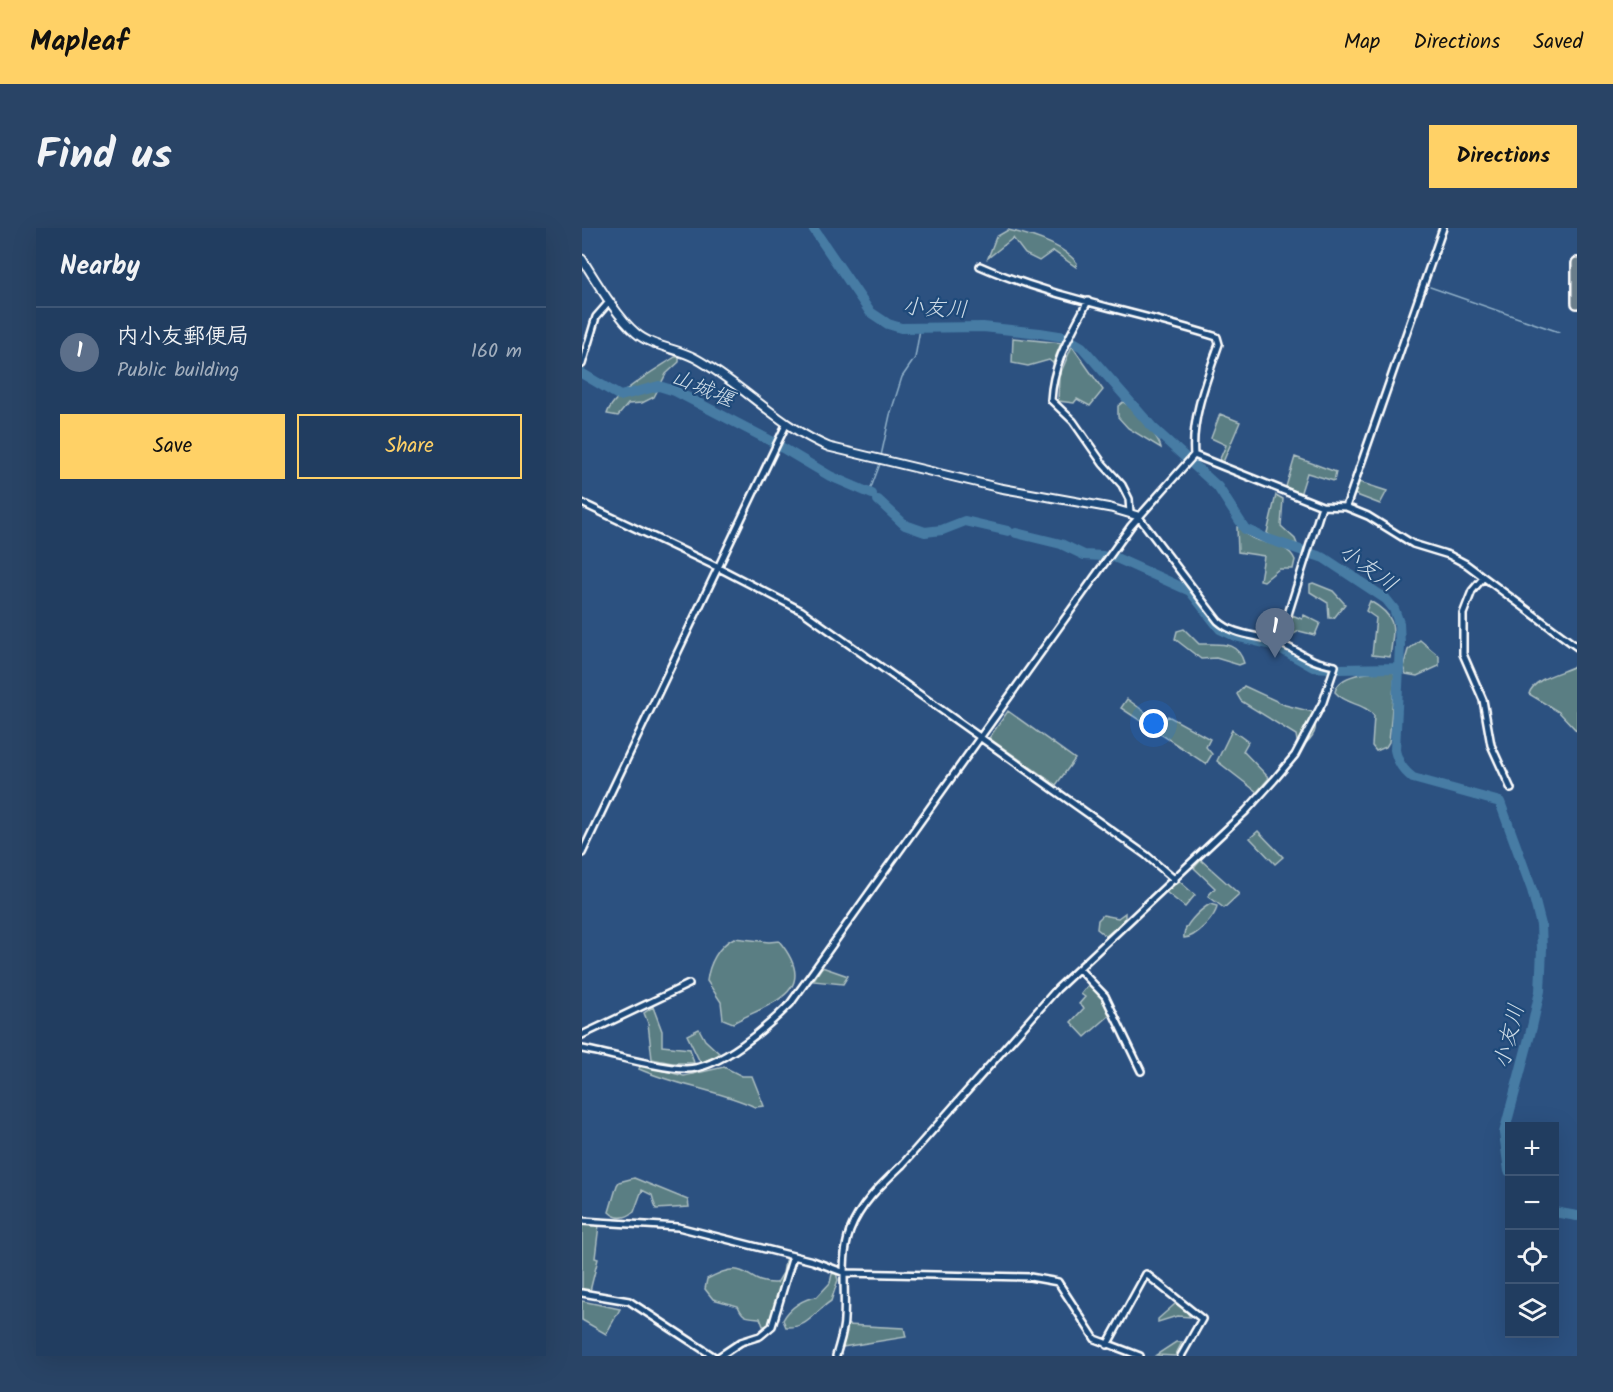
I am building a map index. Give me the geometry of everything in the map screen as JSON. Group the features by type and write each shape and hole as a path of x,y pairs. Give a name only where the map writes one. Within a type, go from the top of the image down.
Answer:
{"highway":[{"path":"1577,263 1577,303"}],"street":[{"path":"1346,507 1443,228"},
{"path":"582,259 610,301 638,336 695,358 786,425 830,447 1000,488 1138,516 1218,621 1234,632 1279,643 1313,662 1335,666 1323,702 1295,755 1281,772 1246,811 1175,880 1057,989 902,1165 877,1188 850,1230 846,1249 844,1322 836,1356"},
{"path":"582,1049 687,1069 720,1059 777,1017 790,1004 1138,516 1194,455 1193,443 1202,394 1219,340 1160,319 1088,301 980,266"},
{"path":"582,364 596,316 610,301"},
{"path":"1088,301 1054,370 1051,400 1074,421 1103,464 1122,485 1129,499 1130,513"},
{"path":"582,853 786,425"},
{"path":"1194,455 1322,506 1346,507 1368,516 1413,544 1449,555 1577,647"},
{"path":"582,503 719,567 786,601 818,621 1146,855 1175,880"},
{"path":"1279,643 1322,506"},
{"path":"1483,578 1472,591 1463,614 1463,654 1483,700 1491,745 1511,789"},
{"path":"1079,969 1105,996 1141,1071"},
{"path":"582,1035 689,984"},
{"path":"582,1221 678,1227 793,1256 845,1273 1030,1277 1058,1282 1095,1339 1140,1356"},
{"path":"720,1356 741,1342 760,1336 772,1326 793,1256"},
{"path":"1107,1345 1146,1274 1202,1319 1181,1356"},
{"path":"582,1293 629,1301 712,1356"}],"green space":[{"path":"1008,230 1055,246 1071,256 1077,263 1076,267 1053,251 1039,261 1025,254 1013,238 988,258 996,237"},
{"path":"1013,338 1061,343 1053,363 1049,360 1028,366 1012,363"},
{"path":"1072,346 1103,390 1090,406 1077,399 1074,403 1058,401 1059,377"},
{"path":"675,357 679,357 679,362 666,374 654,397 642,403 628,404 618,416 607,414 611,406 626,390"},
{"path":"1123,402 1145,423 1161,448 1128,428 1118,417 1118,406"},
{"path":"1220,414 1240,422 1223,462 1219,461 1226,445 1211,438"},
{"path":"1295,457 1336,472 1334,481 1307,473 1300,495 1285,490"},
{"path":"1359,482 1387,491 1380,504 1354,494"},
{"path":"1276,495 1283,499 1281,526 1295,539 1297,544 1276,540 1267,533"},
{"path":"1237,527 1241,527 1252,538 1276,545 1290,553 1295,560 1293,569 1279,569 1264,581 1260,580 1264,556 1238,552"},
{"path":"1313,583 1333,591 1345,604 1334,618 1329,618 1328,603 1310,592 1310,584"},
{"path":"1370,601 1386,612 1390,618 1393,630 1390,657 1372,655 1376,618 1366,611"},
{"path":"1292,615 1302,619 1304,615 1320,623 1315,635 1299,631 1284,639"},
{"path":"1184,629 1199,644 1220,644 1232,647 1241,655 1244,663 1239,665 1216,658 1201,659 1175,639 1177,631"},
{"path":"1420,640 1439,656 1439,666 1417,676 1406,674 1403,667 1408,650"},
{"path":"1577,665 1577,731 1559,712 1529,694 1532,688 1543,679"},
{"path":"1393,671 1395,674 1389,742 1386,747 1376,751 1372,746 1374,716 1335,692 1343,680 1359,674"},
{"path":"1244,686 1285,705 1313,712 1315,725 1312,736 1306,743 1297,741 1296,735 1241,701 1237,694"},
{"path":"1127,699 1162,724 1168,716 1210,739 1206,747 1212,754 1206,764 1121,708"},
{"path":"1008,711 1075,759 1056,785 989,738"},
{"path":"1232,730 1248,742 1243,751 1269,778 1257,792 1217,761"},
{"path":"1258,831 1283,857 1275,864 1250,838"},
{"path":"1201,860 1239,894 1224,908 1208,896 1215,888 1194,868"},
{"path":"1179,881 1195,895 1185,907 1166,892"},
{"path":"1210,904 1217,906 1209,921 1194,935 1184,938 1189,924"},
{"path":"1125,913 1125,920 1106,936 1097,929 1098,920 1103,915 1118,918"},
{"path":"734,938 779,941 791,958 795,972 793,984 786,993 776,1001 733,1023 723,1019 721,1002 707,981 715,956 728,941"},
{"path":"822,967 848,976 843,984 813,981"},
{"path":"1089,984 1104,1000 1110,1015 1085,1037 1071,1022 1084,1008 1079,1004 1085,997 1081,994"},
{"path":"653,1007 662,1031 662,1046 690,1049 694,1063 672,1063 652,1059 648,1023 644,1013"},
{"path":"699,1029 705,1040 720,1054 703,1062 700,1062 687,1035"},
{"path":"641,1065 684,1076 724,1067 742,1076 752,1076 764,1106 755,1107 727,1096 653,1075 639,1069"},
{"path":"634,1178 688,1200 689,1207 656,1209 652,1195 642,1190 634,1212 622,1217 612,1215 609,1212 617,1185 619,1182"},
{"path":"582,1225 599,1225 595,1258 598,1259 590,1291 582,1289"},
{"path":"786,1256 796,1262 774,1326 763,1326 760,1318 746,1316 738,1306 713,1299 705,1289 707,1279 721,1272 732,1270 739,1270 757,1280 777,1283 783,1273"},
{"path":"836,1273 838,1280 831,1301 806,1322 794,1327 786,1327 783,1320 789,1311 802,1302 817,1297 830,1283 832,1274"},
{"path":"582,1301 620,1309 606,1334 582,1320"},
{"path":"1175,1304 1184,1307 1190,1317 1177,1316 1158,1322 1158,1319"},
{"path":"847,1325 904,1328 906,1337 842,1347"},
{"path":"1176,1342 1182,1342 1175,1356 1156,1355"}],"waterway":[{"name":"小友川","path":"813,228 870,312 888,324 901,328 983,327 1040,333 1065,337 1082,347 1153,428 1218,487 1245,529 1324,558 1386,599 1394,609 1399,623 1400,645 1395,750 1399,762 1413,778 1500,802 1532,890 1541,925 1540,991 1507,1122"},
{"path":"1430,287 1559,332"},
{"path":"881,456 890,415 902,377 915,358 920,329"},
{"name":"山城堰","path":"583,374 620,396 659,386 675,391 773,442"},
{"name":"山城堰","path":"781,447 830,476 872,494"},
{"path":"869,493 880,464"},
{"name":"山城堰","path":"878,500 905,525 925,532 942,530 965,521 1008,531"},
{"name":"山城堰","path":"1016,533 1061,544 1084,555 1103,556"},
{"name":"山城堰","path":"1114,557 1190,591 1220,629 1235,636 1276,646 1313,667 1330,668"},
{"name":"山城堰","path":"1339,669 1399,668"},
{"name":"小友川","path":"1505,1129 1505,1141"},
{"name":"小友川","path":"1559,1213 1577,1216"}],"place":[{"name":"内小友郵便局","path":"1275,658"}]}
